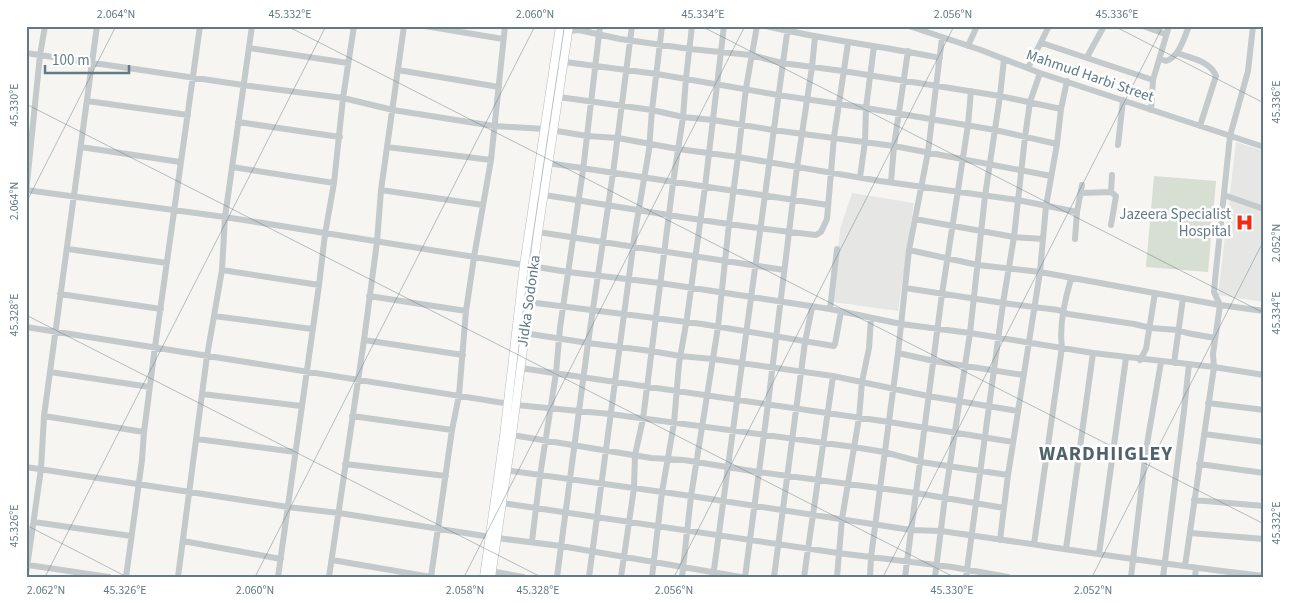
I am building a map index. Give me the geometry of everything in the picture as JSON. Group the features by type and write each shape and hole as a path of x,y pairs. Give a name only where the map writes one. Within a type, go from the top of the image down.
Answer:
{"main road":[{"name":"Jidka Sodonka","path":"491,574 494,537 512,404 524,265 560,26"},
{"name":"Jidka Sodonka","path":"484,577 502,504 503,470 512,435 512,404 520,368 533,266 569,29"}],"street":[{"path":"45,26 40,55 26,191 225,217 568,272 629,278 830,310 901,324 1062,347 1093,354 1214,366 1264,375"},
{"path":"26,574 41,470 44,416 97,26"},
{"path":"126,577 173,211 194,78 200,26"},
{"path":"178,577 207,356 222,270 225,217 252,26"},
{"path":"278,577 325,234 334,183 343,98 354,26"},
{"path":"329,577 364,340 377,242 381,190 404,26"},
{"path":"425,26 503,38"},
{"path":"332,560 430,577 459,395 466,311 491,160 505,26"},
{"path":"532,541 588,136 600,26"},
{"path":"557,577 632,26"},
{"path":"590,577 623,314 649,144 662,26"},
{"path":"621,577 634,488 635,455 643,419 683,117 692,26"},
{"path":"652,577 662,492 674,423 680,356 710,153 724,26"},
{"path":"682,577 691,496 718,327 746,88 757,26"},
{"path":"766,26 788,29 848,43 908,51 940,58"},
{"name":"Mahmud Harbi Street","path":"909,26 1040,73 1264,147"},
{"path":"968,46 977,26"},
{"path":"1028,68 1049,26"},
{"path":"1087,58 1104,26"},
{"path":"1143,26 1165,34"},
{"path":"1152,110 1153,80 1165,34 1169,26"},
{"path":"1160,59 1169,60 1177,53 1189,26"},
{"path":"1185,566 1214,366 1213,354 1220,305 1214,292 1230,136 1248,71 1253,26"},
{"path":"569,29 971,91 1061,109"},
{"path":"713,574 754,265 766,196 773,130 788,29"},
{"path":"26,467 288,507 592,550 684,566 713,574 743,577 750,540 779,302 815,36"},
{"path":"870,577 909,250 928,152 942,38"},
{"path":"535,193 578,199 608,206 669,214 700,221 816,235 821,232 825,224 834,137 848,43"},
{"path":"1042,43 1153,80"},
{"path":"860,177 874,46"},
{"path":"249,48 348,63"},
{"path":"890,182 908,51"},
{"path":"26,52 194,78 343,98 393,110 494,126 545,129 588,136 618,138 831,173 958,190 1077,212"},
{"path":"1177,53 1207,64 1216,76 1200,126"},
{"path":"935,577 970,333 985,196 1004,59"},
{"path":"555,63 565,62 686,78 778,95 808,98 968,125 1057,144"},
{"path":"398,70 499,87"},
{"path":"967,574 998,338 1014,237 1024,137 1030,102 1040,73"},
{"path":"1000,540 1008,475 1040,272 1046,206 1061,109 1068,81"},
{"path":"905,577 942,294 968,125 971,91"},
{"path":"559,97 652,110 683,117 894,146 1051,176"},
{"path":"1118,145 1123,100"},
{"path":"87,101 188,115"},
{"path":"238,122 340,137"},
{"path":"387,146 491,160"},
{"path":"80,147 180,162"},
{"path":"548,164 828,205"},
{"path":"232,167 334,183"},
{"path":"1111,192 1112,176"},
{"path":"1075,239 1082,185"},
{"path":"381,190 483,206"},
{"path":"1081,194 1111,192 1116,196 1111,225"},
{"path":"1224,195 1264,208"},
{"path":"915,219 982,232 1043,239"},
{"path":"538,232 665,250 784,270"},
{"path":"68,249 167,263"},
{"path":"830,310 837,249"},
{"path":"909,250 978,265 1040,272 1220,305 1264,311"},
{"path":"222,270 319,285"},
{"path":"1034,544 1062,347 1060,338 1071,279"},
{"path":"905,288 1003,304 1034,306 1216,338"},
{"path":"1140,360 1146,349 1156,293"},
{"path":"60,294 161,309"},
{"path":"369,296 466,311"},
{"path":"1174,363 1183,298"},
{"path":"528,302 594,309 834,346 836,344 841,312"},
{"path":"774,577 805,342 812,308"},
{"path":"214,316 312,329"},
{"path":"837,577 842,519 859,418 862,382 869,348 871,318"},
{"path":"26,327 512,404 610,414 854,447 884,452 921,462 1008,475"},
{"path":"524,333 833,376 928,396 1018,411"},
{"path":"364,340 463,355"},
{"path":"898,352 934,361 1023,375"},
{"path":"1066,549 1093,354"},
{"path":"1099,554 1126,358"},
{"path":"1131,577 1146,450 1161,362"},
{"path":"1163,577 1189,364"},
{"path":"520,368 828,412 1013,442"},
{"path":"50,372 150,387"},
{"path":"804,577 833,376"},
{"path":"202,394 301,406"},
{"path":"1208,403 1264,410"},
{"path":"44,416 144,432"},
{"path":"352,416 452,430"},
{"path":"1204,434 1264,442"},
{"path":"512,435 668,460 697,461 758,472 916,492 1004,508"},
{"path":"197,439 295,452"},
{"path":"345,464 446,476"},
{"path":"1199,464 1264,473"},
{"path":"503,470 691,496 911,530 941,531 1264,576"},
{"path":"1194,500 1264,506"},
{"path":"502,504 937,566 967,574 1008,577"},
{"path":"34,522 131,536"},
{"path":"1190,534 1264,539"},
{"path":"183,541 281,559"},
{"path":"28,565 108,577"},
{"path":"1195,577 1196,568"},
{"path":"491,574 523,577"}],"shaded area":[{"name":"Jazeera Specialist Hospital","path":"1236,142 1264,151 1264,302 1218,295"},
{"path":"1154,176 1216,181 1208,272 1146,267"},
{"path":"852,193 914,203 898,311 833,302 840,229"}],"place":[{"name":"Jazeera Specialist Hospital","path":"1245,223"}],"district":[{"name":"WARDHIIGLEY","path":"1106,454"}]}
